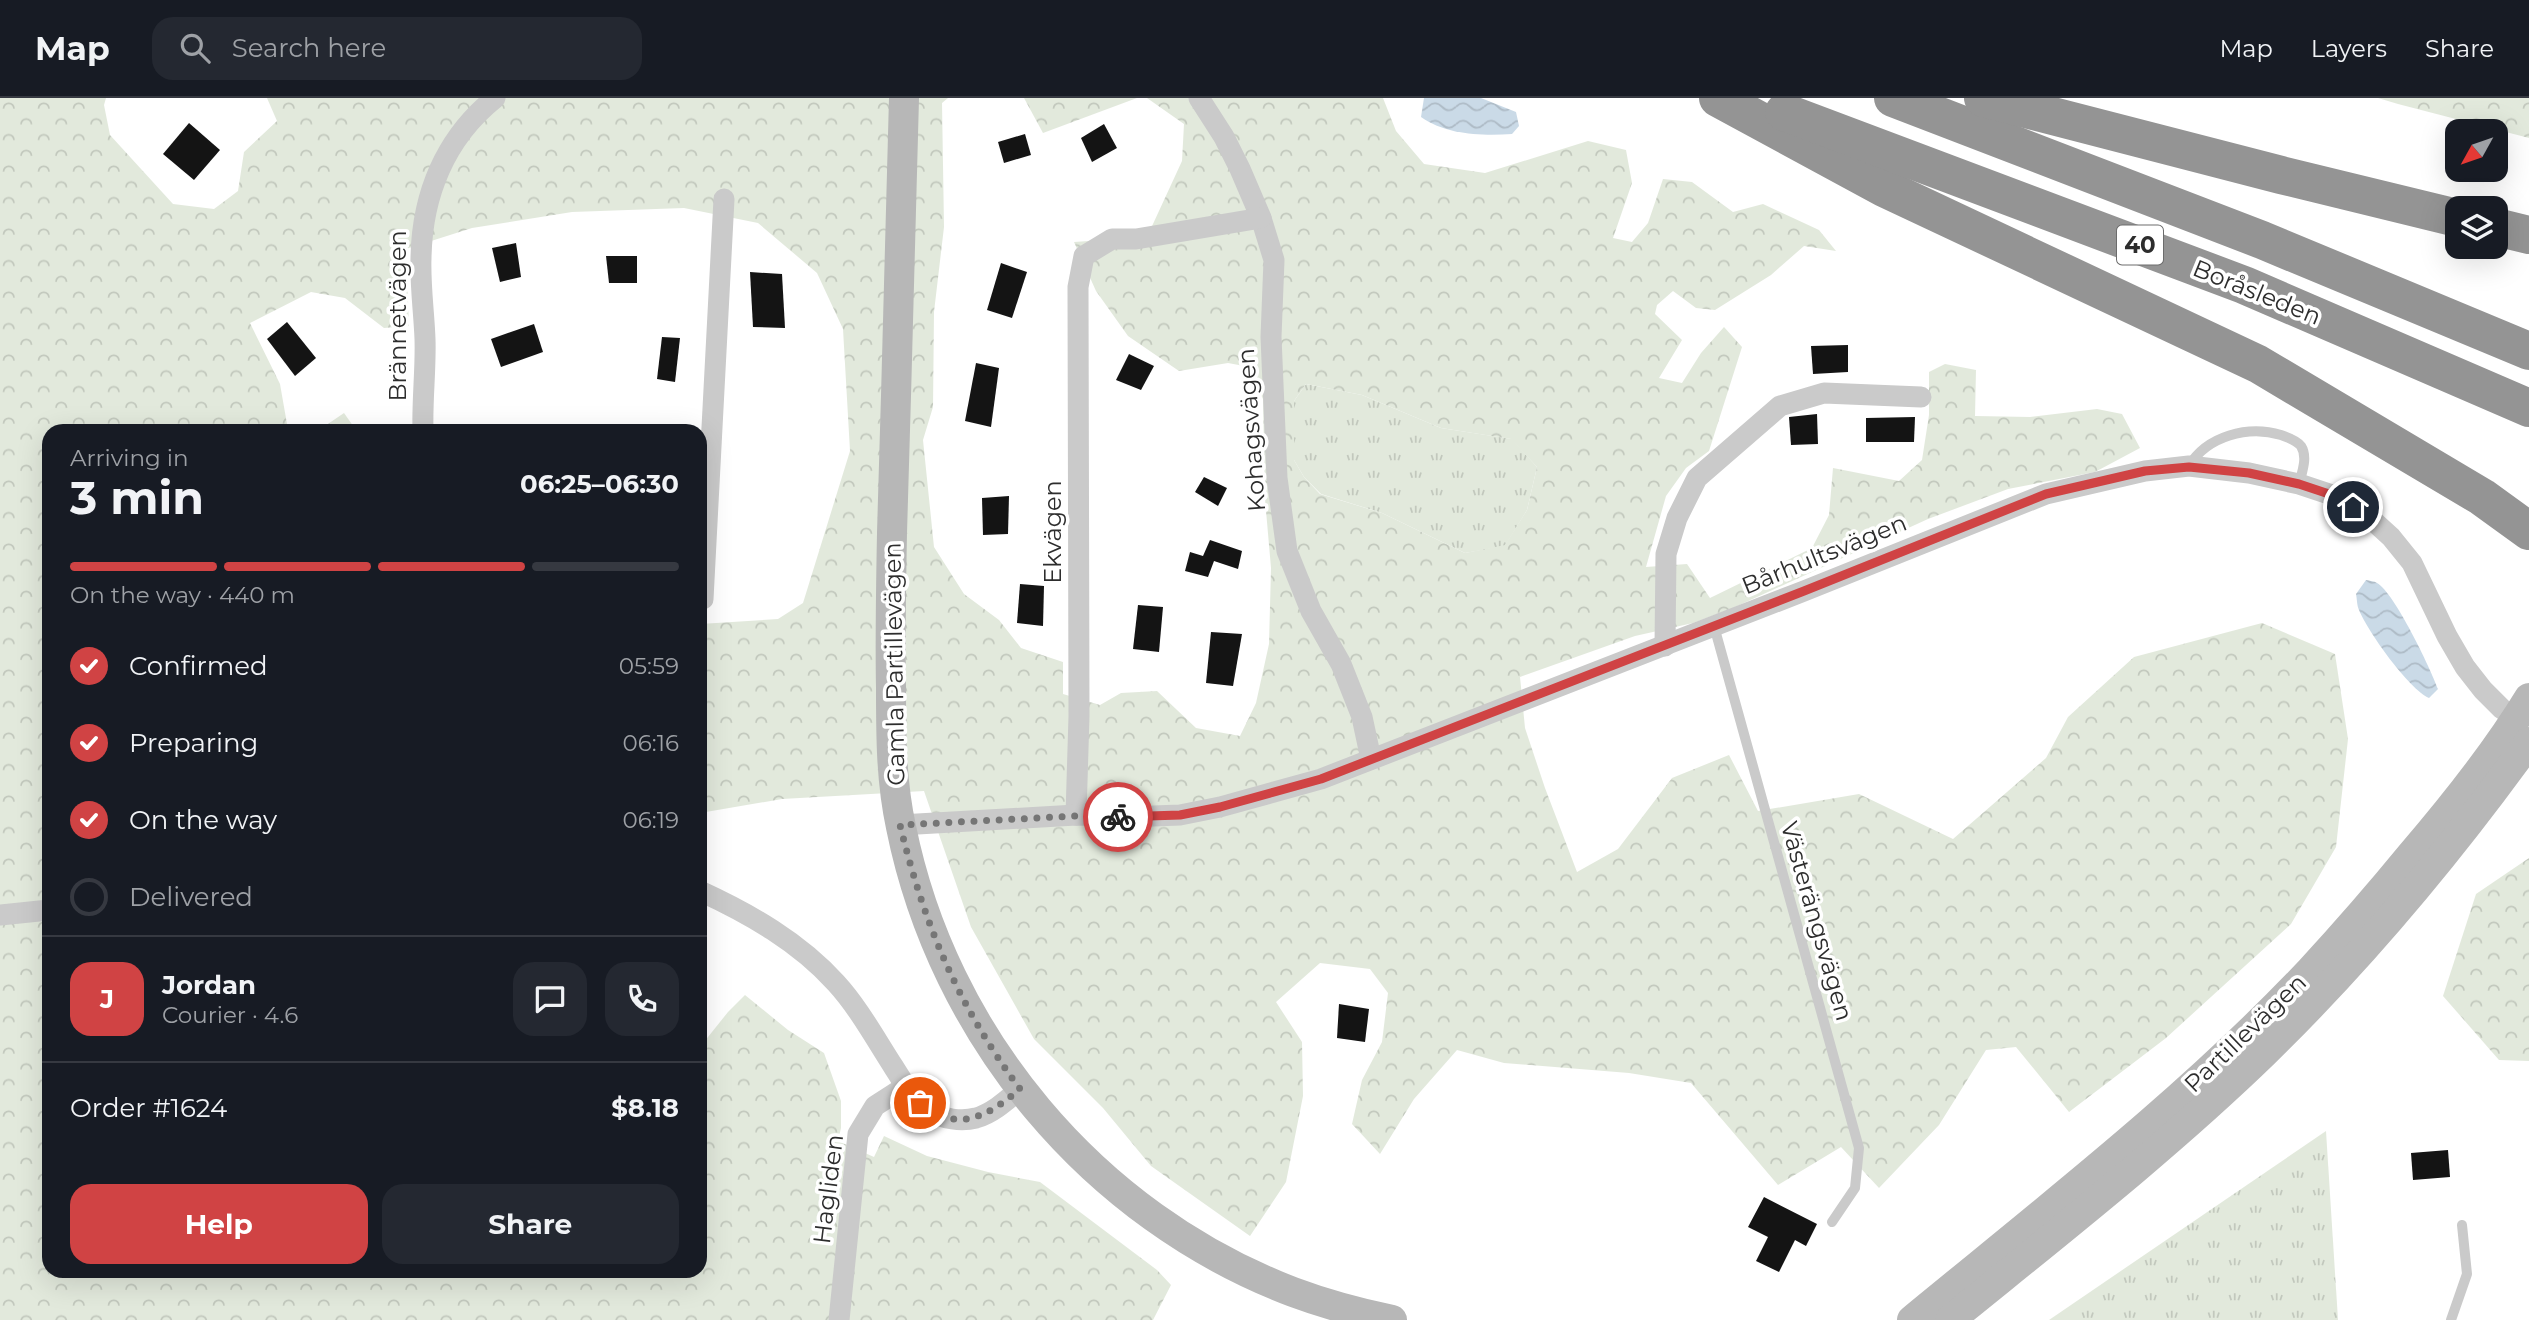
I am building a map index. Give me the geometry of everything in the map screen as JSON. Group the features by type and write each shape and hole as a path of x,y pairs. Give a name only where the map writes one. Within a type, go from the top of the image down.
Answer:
{"highway":[{"path":"1718,98 1884,188 2258,364 2482,496 2529,531"},
{"name":"Boråsleden","path":"1746,98 2244,285 2529,408"},
{"name":"Boråsleden","path":"1893,98 2262,240 2529,351"},
{"path":"1983,98 2445,215"},
{"path":"2508,230 2529,234"}],"street":[{"name":"Brännetvägen","path":"423,424 423,218 434,180 446,153 473,117 495,98"},
{"name":"Gamla Partillevägen","path":"904,98 890,637 891,762 900,825 913,877 939,951 962,1002 1020,1089 1063,1139 1099,1174 1191,1242 1236,1267 1292,1292 1392,1320"},
{"name":"Kohagsvägen","path":"1199,98 1235,159 1261,218 1274,260 1271,337 1276,464 1287,551 1311,611 1341,664 1362,717 1371,759"},
{"path":"707,541 724,199"},
{"name":"Ekvägen","path":"1076,816 1079,716 1078,287 1084,256 1112,239 1136,239 1261,218"},
{"path":"1665,646 1666,554 1677,518 1698,478 1780,406 1824,393 1921,397"},
{"name":"Bårhultsvägen","path":"1076,816 1180,815 1220,807 1321,779 2046,494 2145,471 2189,467 2249,473 2299,484 2338,497 2369,517 2391,537 2412,563 2447,636 2465,667 2483,690 2516,704"},
{"name":"Partillevägen","path":"1912,1320 2182,1093 2309,971 2432,830 2516,704"},
{"name":"Partillevägen","path":"1950,1320 2178,1131 2329,988 2452,846 2529,742"},
{"path":"900,825 1076,816"},
{"path":"707,894 773,930 836,983 906,1086 930,1111 939,1116 959,1120 974,1118 989,1112 1020,1089"},
{"path":"0,915 42,911"},
{"name":"Hagliden","path":"839,1320 858,1134 875,1106 906,1086"}],"lane":[{"path":"2189,467 2197,453 2228,435 2263,430 2289,438 2301,446 2305,462 2299,484"},
{"name":"Västerängsvägen","path":"1714,626 1859,1149 1855,1188 1832,1222"},
{"path":"2451,1320 2467,1274 2462,1225"}],"green space":[{"path":"0,98 106,98 104,105 110,135 173,204 214,209 238,191 244,152 277,121 267,98 948,98 942,103 944,227 934,312 933,407 923,440 934,547 964,594 999,620 1021,648 1063,662 1063,694 1100,705 1121,693 1157,691 1196,728 1240,736 1256,703 1269,644 1271,568 1265,499 1263,399 1252,375 1244,366 1228,363 1179,371 1128,336 1096,291 1074,242 1147,237 1182,161 1184,124 1147,98 1383,98 1396,131 1424,164 1485,173 1588,141 1626,150 1632,183 1613,238 1632,242 1648,223 1663,179 1692,182 1733,212 1763,204 1819,230 1836,251 1804,246 1771,275 1715,310 1696,308 1673,291 1657,305 1655,314 1682,340 1659,378 1682,383 1701,353 1724,327 1742,347 1709,451 1686,468 1666,496 1646,567 1687,564 1710,598 1812,548 1829,515 1833,468 1899,481 1922,460 1929,415 1929,372 1945,364 1976,370 1975,416 2030,417 2097,409 2122,414 2140,448 2095,472 2008,489 1928,519 1733,608 1693,623 1635,636 1520,677 1525,728 1577,872 1618,849 1672,778 1729,755 1758,811 1859,794 1953,839 2046,758 2068,717 2134,657 2262,623 2335,654 2348,739 2336,847 2291,924 2166,1038 2069,1112 2016,1047 1986,1050 1939,1125 1879,1188 1841,1147 1778,1185 1691,1083 1629,1073 1504,1063 1457,1050 1414,1099 1380,1154 1352,1124 1362,1080 1382,1042 1388,993 1370,969 1320,963 1276,1002 1302,1042 1303,1096 1286,1182 1250,1236 1151,1166 1103,1108 1034,1039 971,927 924,791 782,799 707,812 707,624 778,619 803,603 850,451 843,329 817,273 758,223 684,208 572,212 472,228 406,249 409,326 384,328 345,298 311,292 250,323 280,384 287,424 42,424 42,1278 707,1278 707,1038 745,995 788,1030 824,1053 841,1101 838,1141 874,1157 884,1136 927,1156 1040,1182 1157,1270 1171,1285 1153,1320 0,1320","holes":["1306,384 1362,395 1441,428 1511,439 1537,467 1527,510 1505,545 1465,553 1382,513 1320,494 1304,477 1294,460 1294,401"]},
{"path":"1024,98 1137,98 1043,133"},
{"path":"2378,98 2529,98 2529,138 2508,133 2508,119 2456,119"},
{"path":"1306,384 1362,395 1441,428 1512,439 1537,467 1527,510 1505,546 1465,553 1382,513 1321,494 1304,477 1294,460 1294,401"},
{"path":"344,413 352,424 328,424"},
{"path":"2529,858 2529,1061 2499,1060 2443,996 2476,894"},
{"path":"2326,1131 2338,1320 2049,1320"}],"water":[{"path":"1424,98 1481,98 1516,112 1519,126 1512,134 1501,135 1465,133 1442,128 1421,117"},
{"path":"2366,580 2376,582 2384,589 2411,632 2438,689 2429,698 2400,672 2364,620 2358,608 2356,594"}],"building":[{"path":"189,123 220,150 194,180 163,154"},
{"path":"1104,124 1117,148 1092,162 1081,138"},
{"path":"1025,134 1031,155 1004,163 998,142"},
{"path":"516,243 521,277 500,282 492,248"},
{"path":"606,256 637,256 637,283 609,283"},
{"path":"1001,263 1027,272 1012,318 987,310"},
{"path":"750,272 782,274 785,328 753,327"},
{"path":"287,322 316,358 295,376 267,339"},
{"path":"534,324 543,352 501,367 491,339"},
{"path":"662,337 680,338 675,382 657,379"},
{"path":"1848,345 1848,372 1813,374 1811,346"},
{"path":"1129,354 1154,366 1141,390 1116,380"},
{"path":"976,363 999,368 991,427 965,421"},
{"path":"1817,414 1818,444 1791,445 1789,417"},
{"path":"1915,417 1914,442 1866,442 1866,418"},
{"path":"1204,477 1227,488 1218,506 1195,492"},
{"path":"1009,496 1008,534 983,535 982,498"},
{"path":"1210,540 1242,551 1238,569 1214,561 1208,577 1185,571 1190,552 1203,556"},
{"path":"1020,584 1044,586 1043,626 1017,623"},
{"path":"1138,605 1163,607 1159,652 1133,649"},
{"path":"1211,632 1242,634 1233,686 1206,683"},
{"path":"1339,1004 1369,1009 1365,1042 1337,1038"},
{"path":"2448,1150 2450,1177 2413,1180 2411,1153"},
{"path":"1764,1197 1817,1224 1806,1246 1795,1240 1779,1272 1756,1261 1768,1237 1748,1227"}],"way so far":[{"path":"920,1103 939,1116 959,1120 974,1118 989,1112 1020,1089 962,1002 927,919 900,825 1076,816 1118,817"}],"route":[{"path":"1118,817 1180,815 1220,807 1321,779 2046,494 2145,471 2189,467 2249,473 2299,484 2338,497 2353,507"}]}
